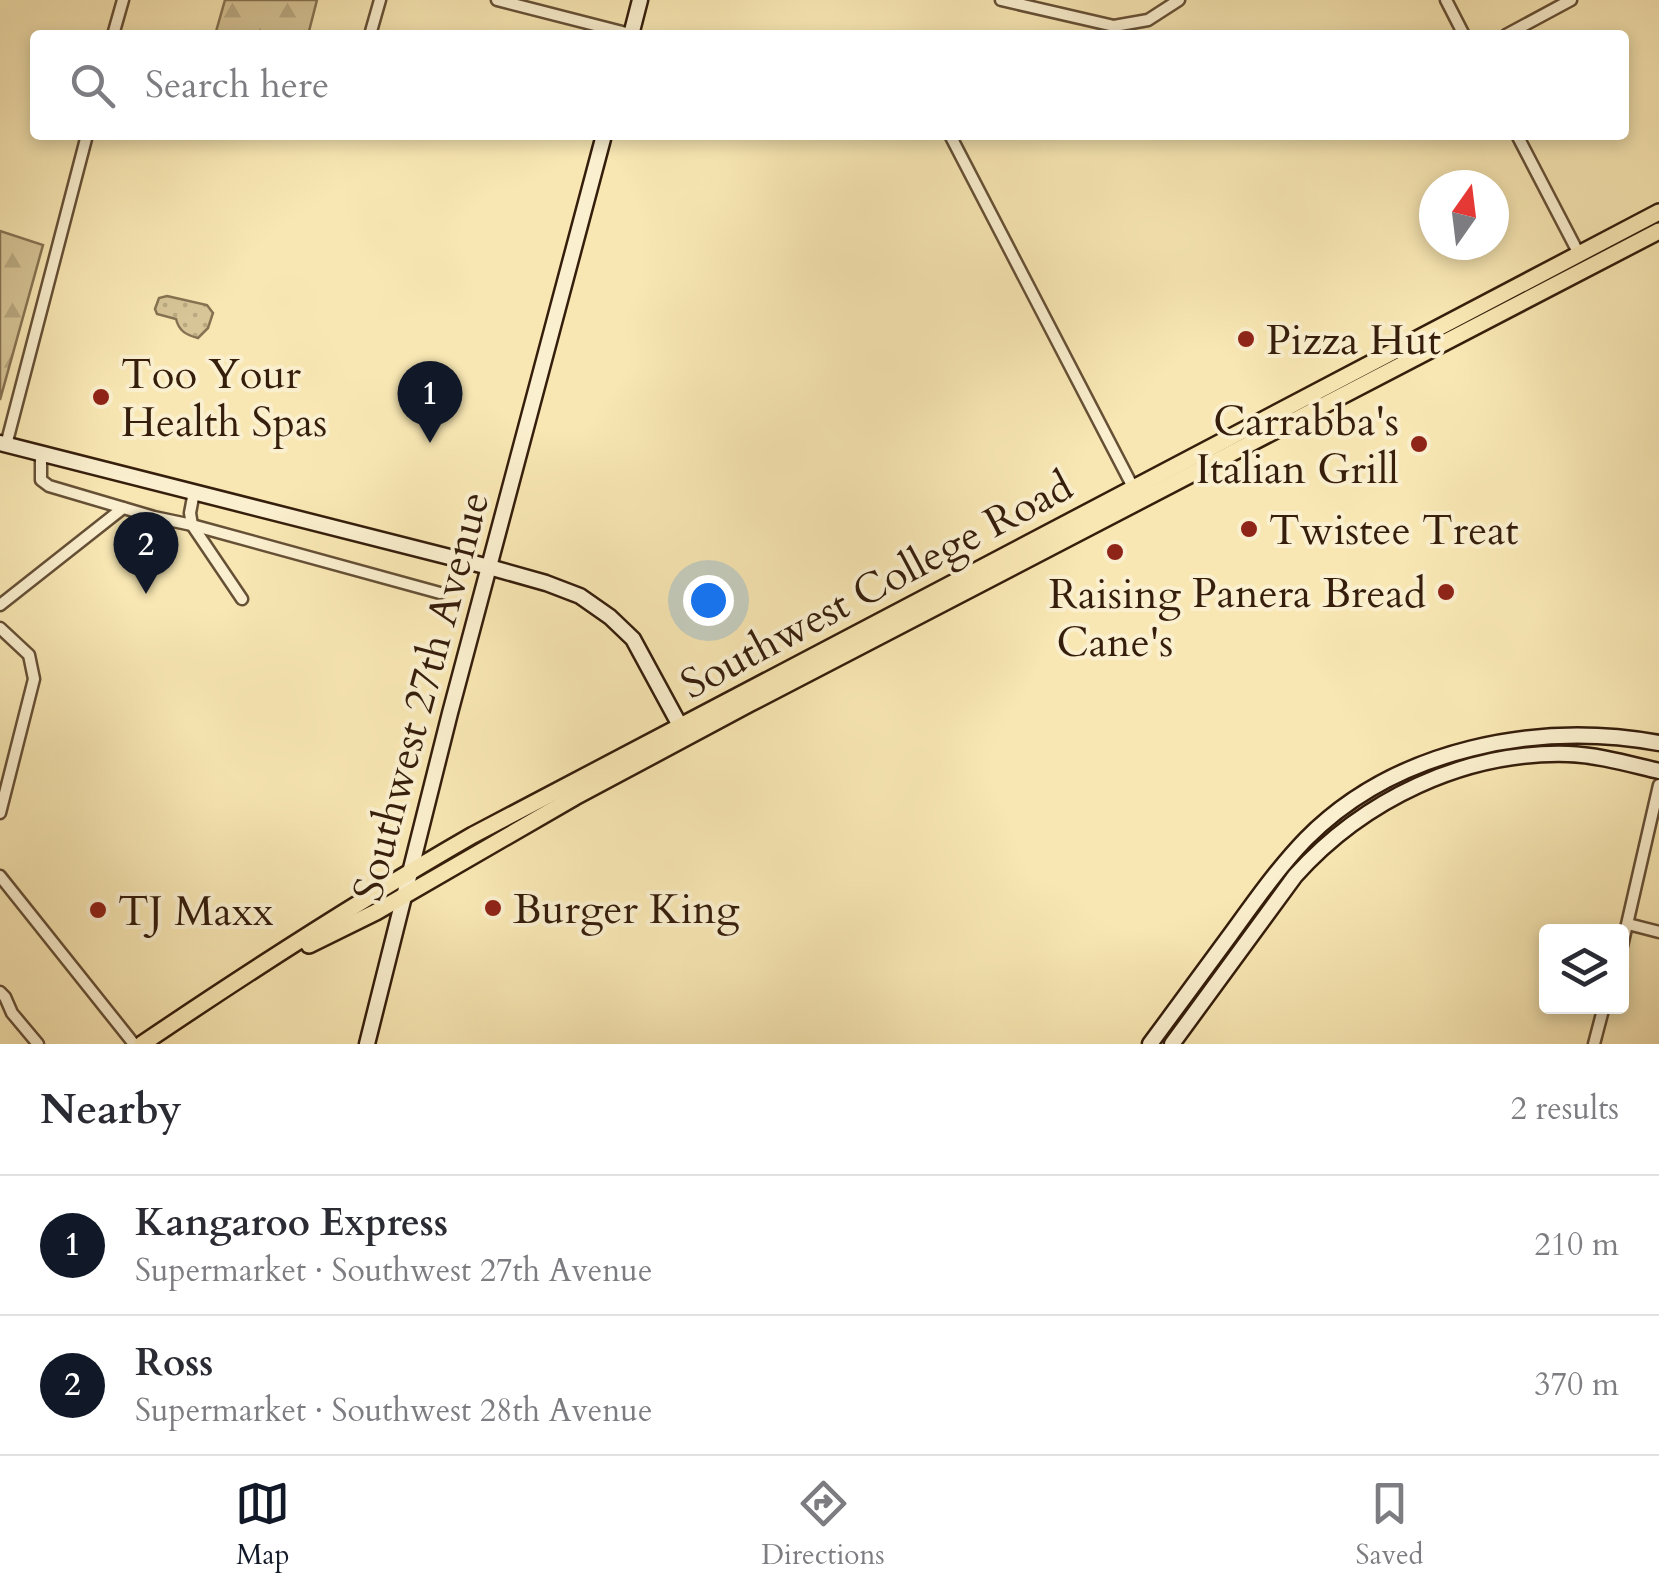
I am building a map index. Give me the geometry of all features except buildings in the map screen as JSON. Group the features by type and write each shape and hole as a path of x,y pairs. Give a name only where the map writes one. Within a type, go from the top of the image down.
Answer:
{"main road":[{"path":"633,30 640,0"},
{"name":"Southwest 27th Avenue","path":"367,1044 603,140"},
{"name":"Southwest College Road","path":"142,1044 411,869 684,732 1659,212"},
{"name":"Southwest College Road","path":"1136,494 1659,231"},
{"path":"3,444 489,567 580,596 633,639 684,732"},
{"name":"Southwest College Road","path":"154,1044 275,962 376,912 684,732"},
{"path":"1150,1044 1274,875 1309,836 1350,803 1402,772 1480,745 1536,738 1620,736 1659,743"},
{"path":"1172,1044 1317,850 1372,809 1438,777 1497,760 1570,754 1659,771"}],"street":[{"path":"115,30 123,0"},
{"path":"371,30 380,0"},
{"path":"497,0 613,30"},
{"path":"1002,0 1114,26 1148,20 1179,0"},
{"path":"1446,0 1461,30"},
{"path":"1515,30 1571,0"},
{"path":"3,444 87,140"},
{"path":"953,140 1136,494"},
{"path":"1520,140 1579,254"},
{"path":"41,454 42,480 48,486 440,593"},
{"path":"194,492 192,525 242,599"},
{"path":"0,606 122,508"},
{"path":"0,628 29,655 34,678 0,813"},
{"path":"1628,924 1659,785"},
{"path":"0,876 134,1044"},
{"path":"1629,924 1659,932"},
{"path":"0,992 38,1044"},
{"path":"1594,1044 1602,1014"}],"green space":[{"path":"225,0 317,0 309,30 216,30"},
{"path":"0,231 43,245 0,400"},
{"path":"167,296 207,305 213,313 208,328 198,338 184,332 176,319 157,314 159,298"}],"place":[{"name":"Pizza Hut","path":"1246,339"},
{"name":"Too Your Health Spas","path":"101,397"},
{"name":"Kangaroo Express","path":"430,443"},
{"name":"Carrabba's Italian Grill","path":"1419,444"},
{"name":"Twistee Treat","path":"1249,529"},
{"name":"Raising Cane's","path":"1115,552"},
{"name":"Panera Bread","path":"1446,592"},
{"name":"Ross","path":"146,594"},
{"name":"Burger King","path":"493,908"},
{"name":"TJ Maxx","path":"98,910"}]}
